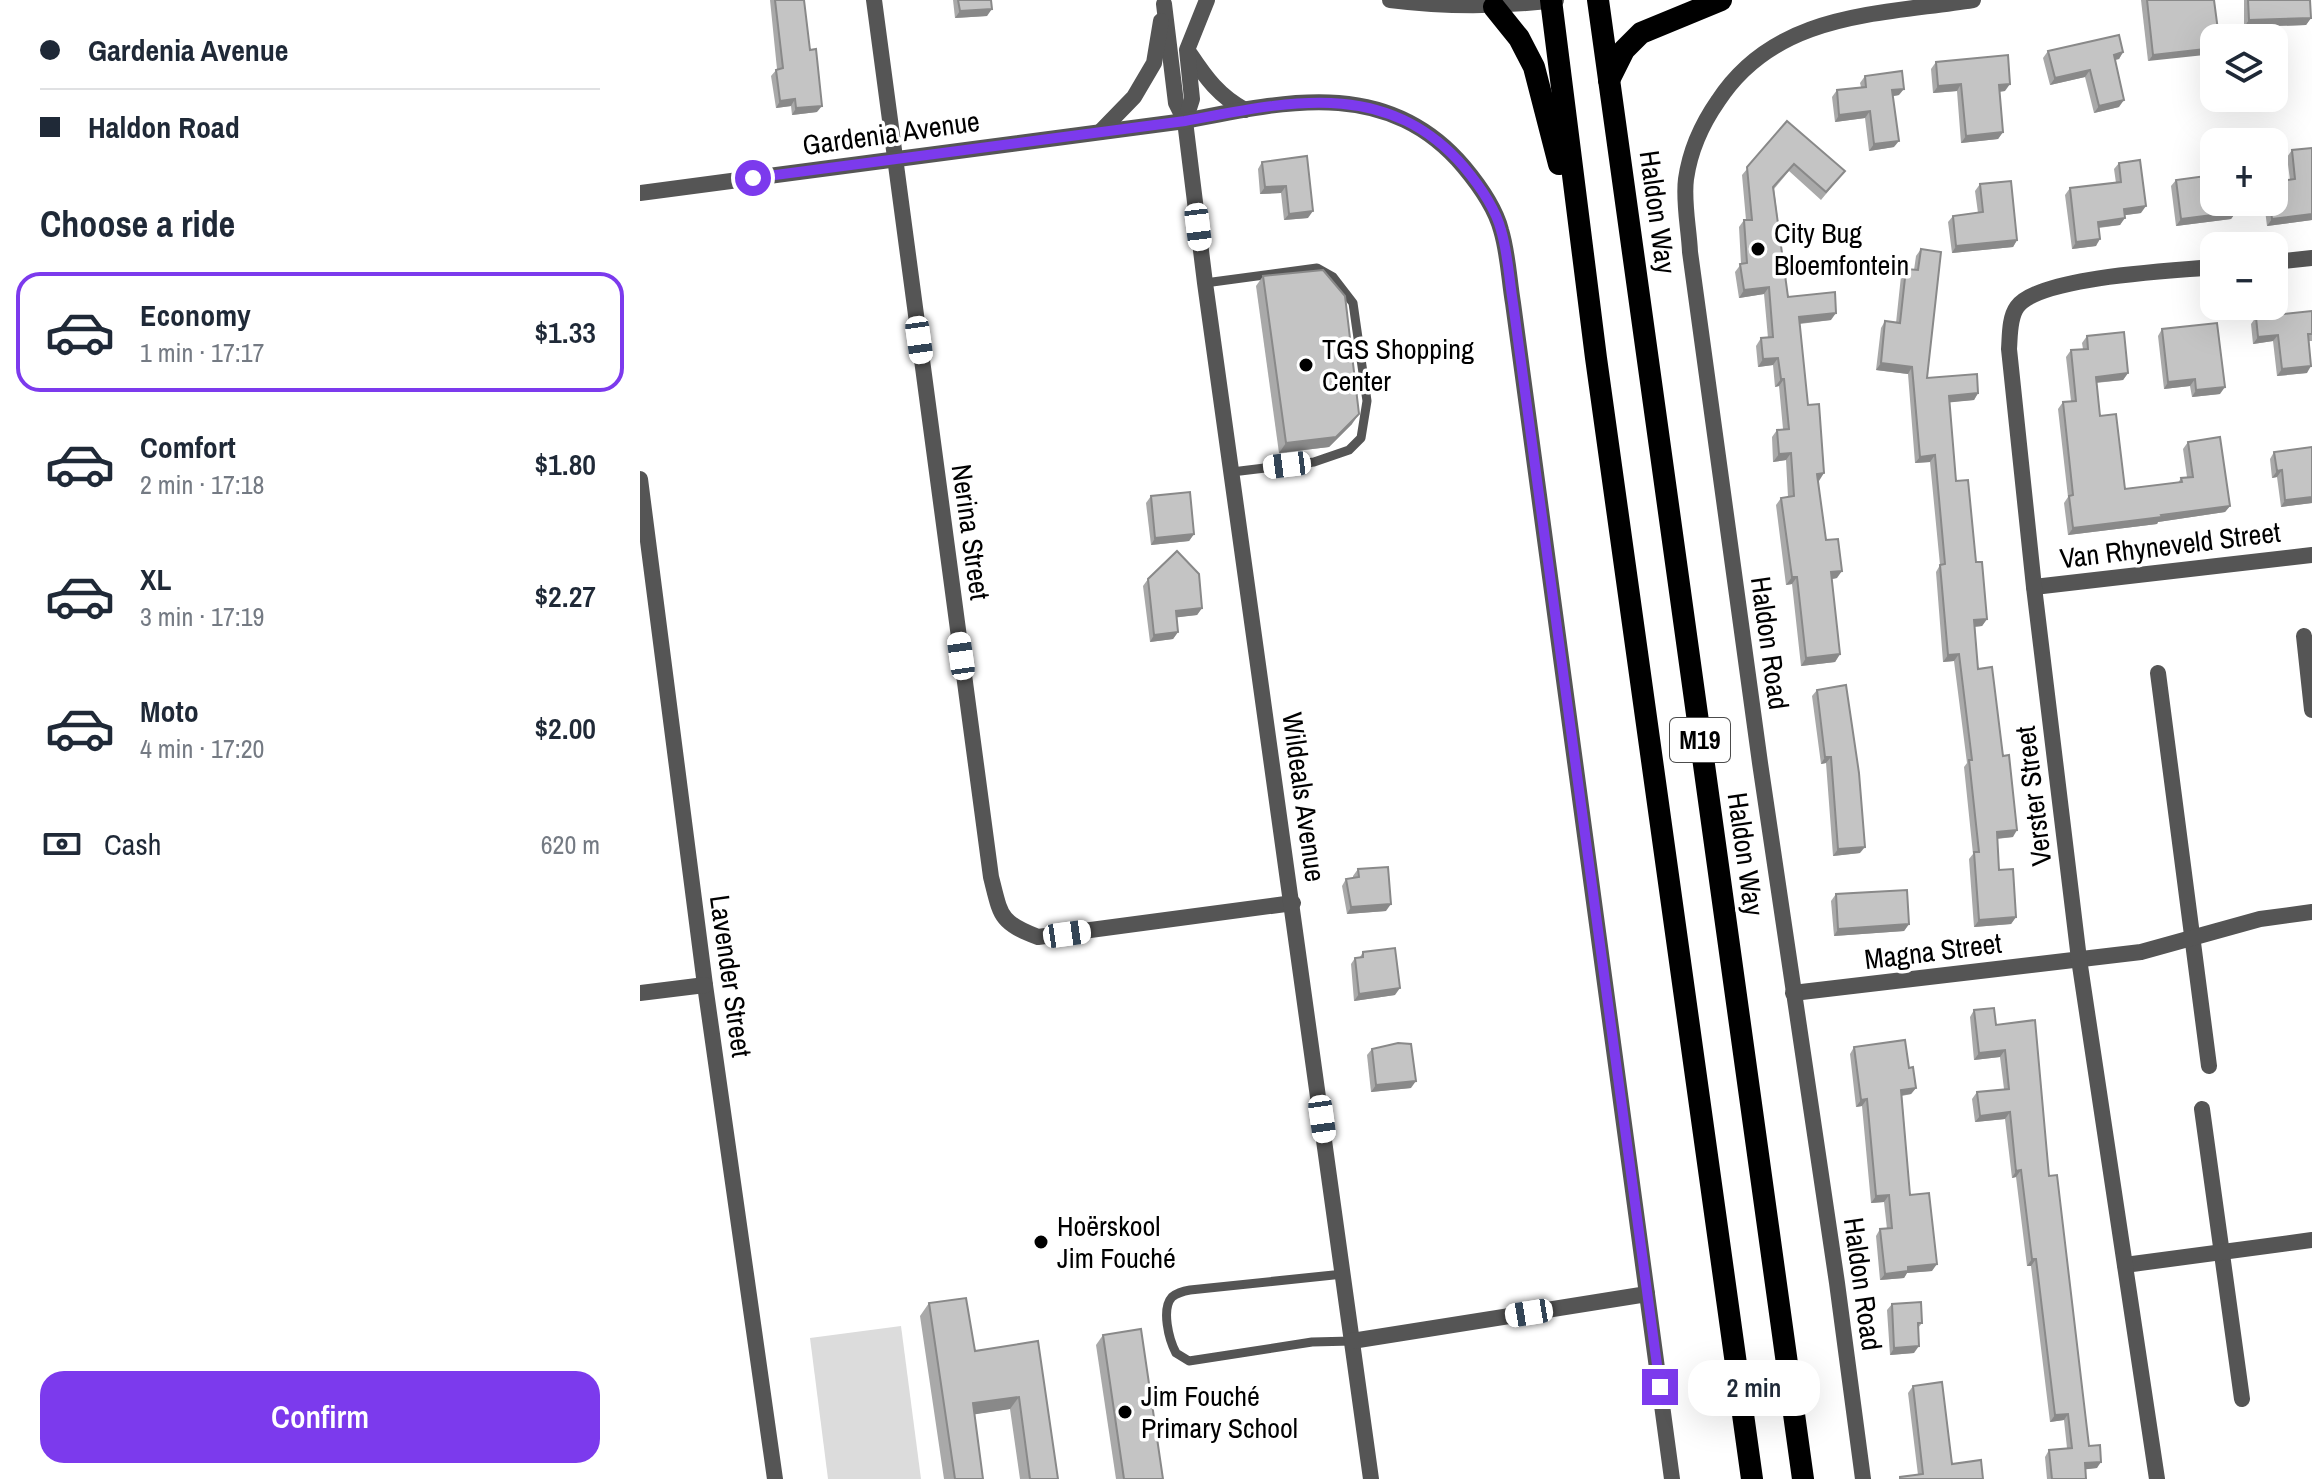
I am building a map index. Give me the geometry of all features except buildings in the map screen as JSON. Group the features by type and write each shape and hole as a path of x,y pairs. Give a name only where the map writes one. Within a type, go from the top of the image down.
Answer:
{"highway":[{"name":"M19","path":"1553,0 1596,358 1752,1479"},
{"name":"Haldon Way","path":"1598,0 1803,1479"},
{"path":"1609,80 1624,50 1641,33 1721,0"},
{"path":"1494,7 1527,53 1544,100 1596,358"}],"street":[{"name":"Nerina Street","path":"874,0 991,877 1001,914 1013,928 1038,937 1293,903"},
{"path":"1185,121 1192,99 1187,50 1207,0"},
{"path":"1390,0 1494,7 1553,0"},
{"name":"Haldon Road","path":"1863,1479 1690,252 1686,180 1695,145 1715,104 1739,73 1769,48 1800,31 1841,20 1973,0"},
{"path":"1165,2 1176,103 1185,121"},
{"path":"1100,132 1134,97 1154,63 1165,2"},
{"path":"1187,50 1211,86 1228,101 1245,110"},
{"path":"1185,121 1322,100 1366,107 1411,122 1449,150 1477,182 1501,228 1672,1479"},
{"name":"Gardenia Avenue","path":"640,193 1185,121"},
{"name":"Wildeals Avenue","path":"1185,121 1371,1479"},
{"path":"2288,261 2312,258"},
{"name":"Verster Street","path":"2157,1479 2079,959 2009,349 2017,307 2035,295 2061,285 2095,279 2200,268"},
{"name":"Lavender Street","path":"640,479 705,985 775,1479"},
{"name":"Van Rhyneveld Street","path":"2034,587 2312,555"},
{"path":"2304,636 2312,710"},
{"path":"2158,673 2209,1066"},
{"name":"Magna Street","path":"1793,993 2141,952 2260,919 2312,912"},
{"path":"640,993 705,985"},
{"path":"2202,1109 2242,1399"},
{"path":"2125,1265 2312,1240"},
{"path":"1352,1341 1647,1294"}],"lane":[{"path":"1205,283 1317,268 1333,277 1353,303 1363,373 1366,416 1361,438 1349,450 1314,462 1232,472"},
{"path":"1343,1274 1175,1294 1167,1310 1169,1328 1176,1353 1189,1361 1312,1342 1352,1341"}],"shaded area":[{"path":"901,1326 921,1479 828,1479 810,1338"}],"place":[{"name":"City Bug Bloemfontein","path":"1758,249"},
{"name":"TGS Shopping Center","path":"1306,365"},
{"name":"Hoërskool Jim Fouché","path":"1041,1242"},
{"name":"Jim Fouché Primary School","path":"1125,1412"}],"route":[{"path":"753,178 1322,100 1366,107 1411,122 1449,150 1477,182 1501,228 1513,303 1660,1387"}]}
